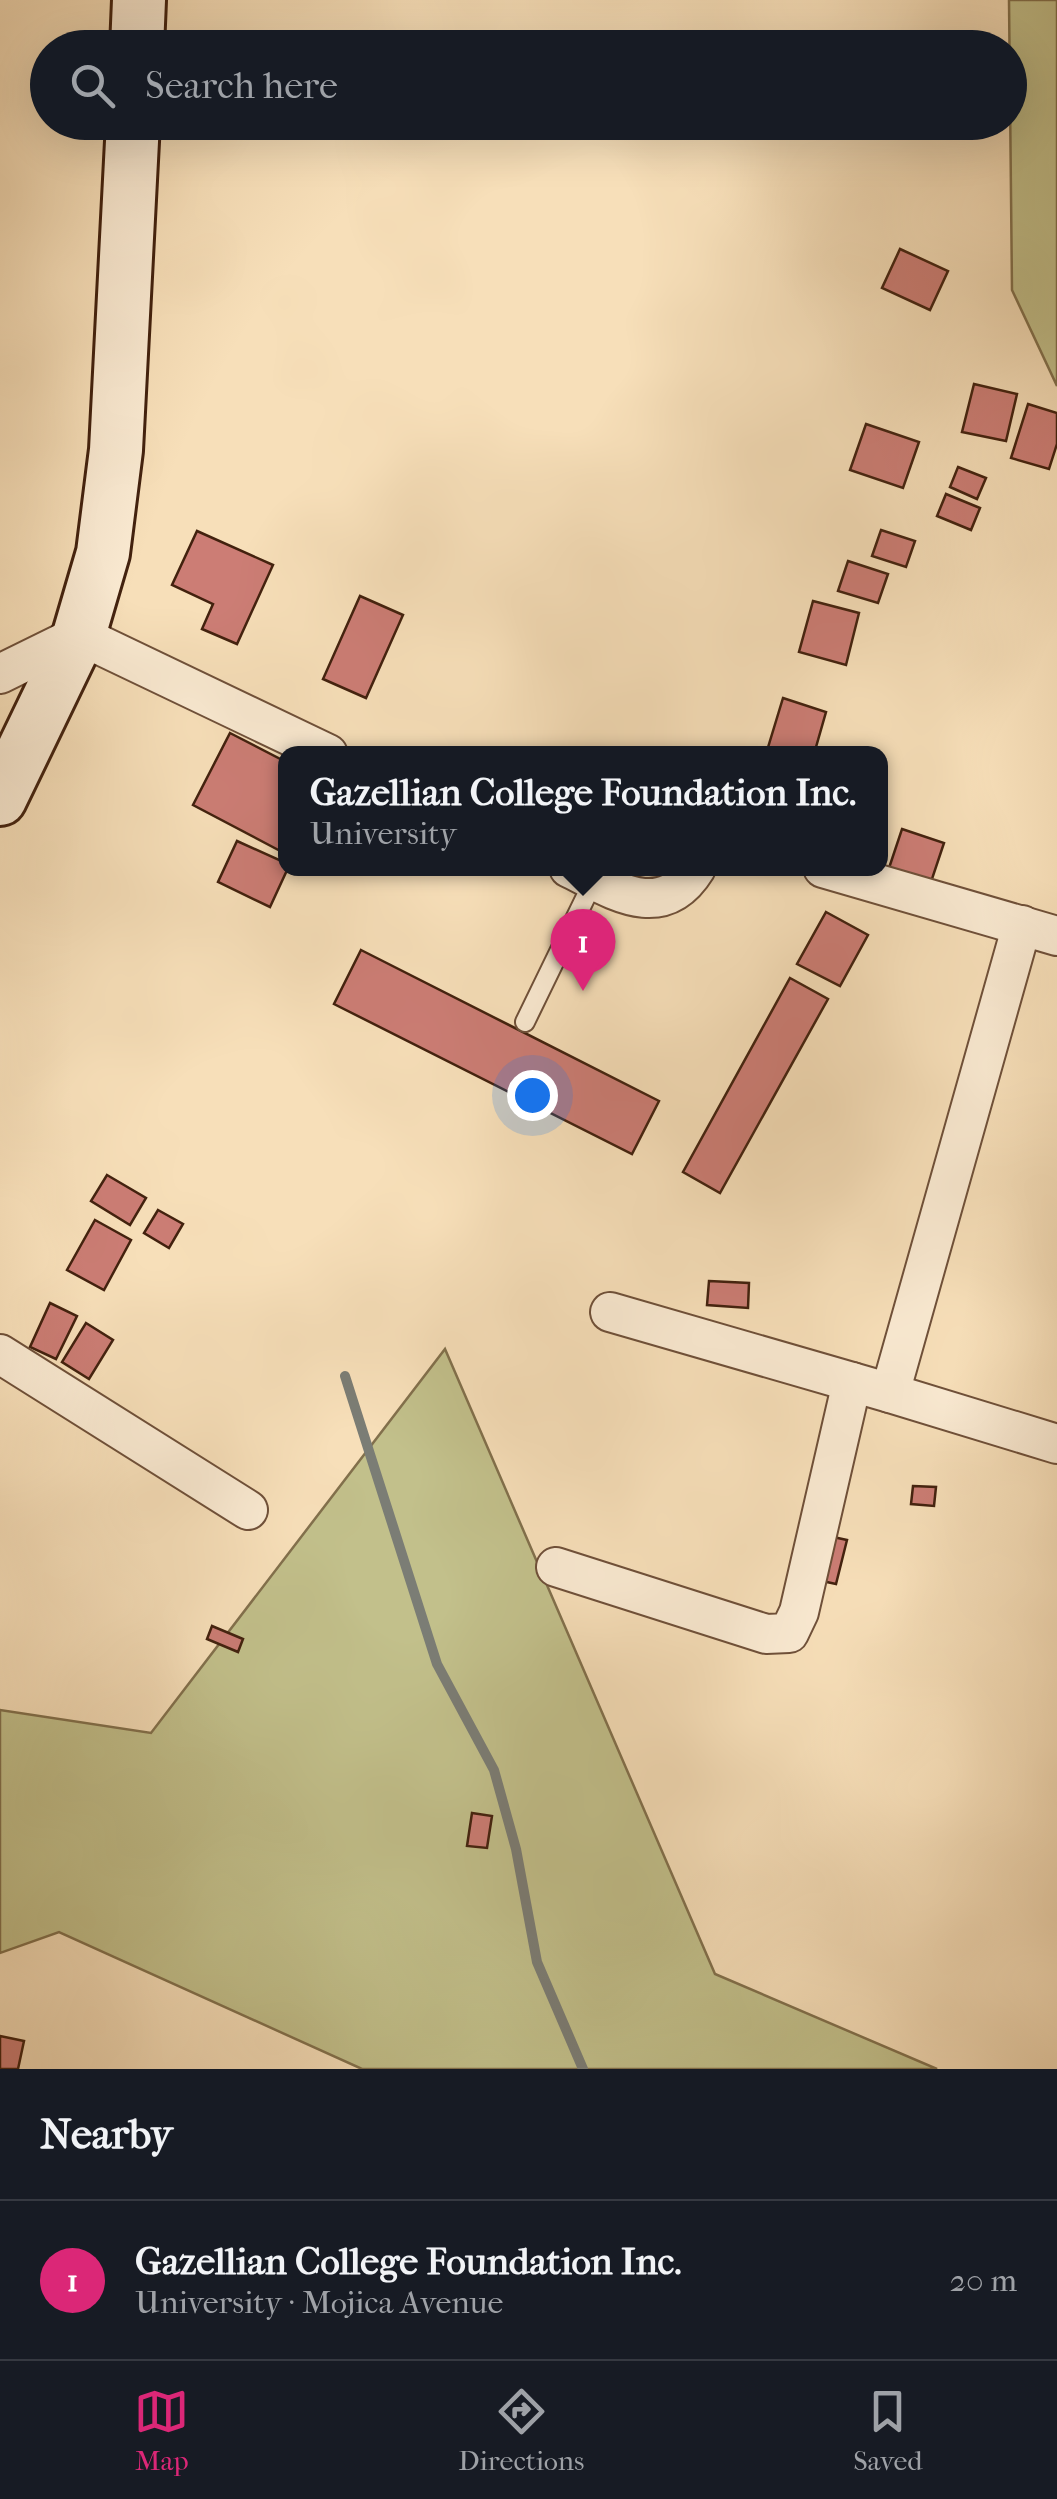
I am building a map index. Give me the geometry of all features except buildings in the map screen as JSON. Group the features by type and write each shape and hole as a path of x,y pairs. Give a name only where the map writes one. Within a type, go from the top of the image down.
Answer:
{"main road":[{"path":"137,30 139,0"},
{"path":"0,798 79,635 103,553 116,450 132,140"}],"street":[{"path":"0,674 79,635 311,746"},
{"path":"586,876 617,891 649,899 668,897 691,876"},
{"path":"851,876 1040,931 890,1393"},
{"path":"610,1312 1057,1444"},
{"path":"0,1354 248,1510"},
{"path":"556,1567 766,1634 789,1633 799,1612 852,1382"}],"lane":[{"path":"525,1022 581,876"}],"shaded area":[{"path":"1009,0 1057,0 1057,386 1012,290 1010,140 1027,140 1027,30 1009,30"},
{"path":"445,1349 715,1974 937,2069 362,2069 59,1932 0,1953 0,1710 151,1733"}],"waterway":[{"path":"345,1376 437,1664 494,1770 516,1849 537,1962 583,2069"}],"place":[{"name":"Gazellian College Foundation Inc.","path":"583,991"}]}
